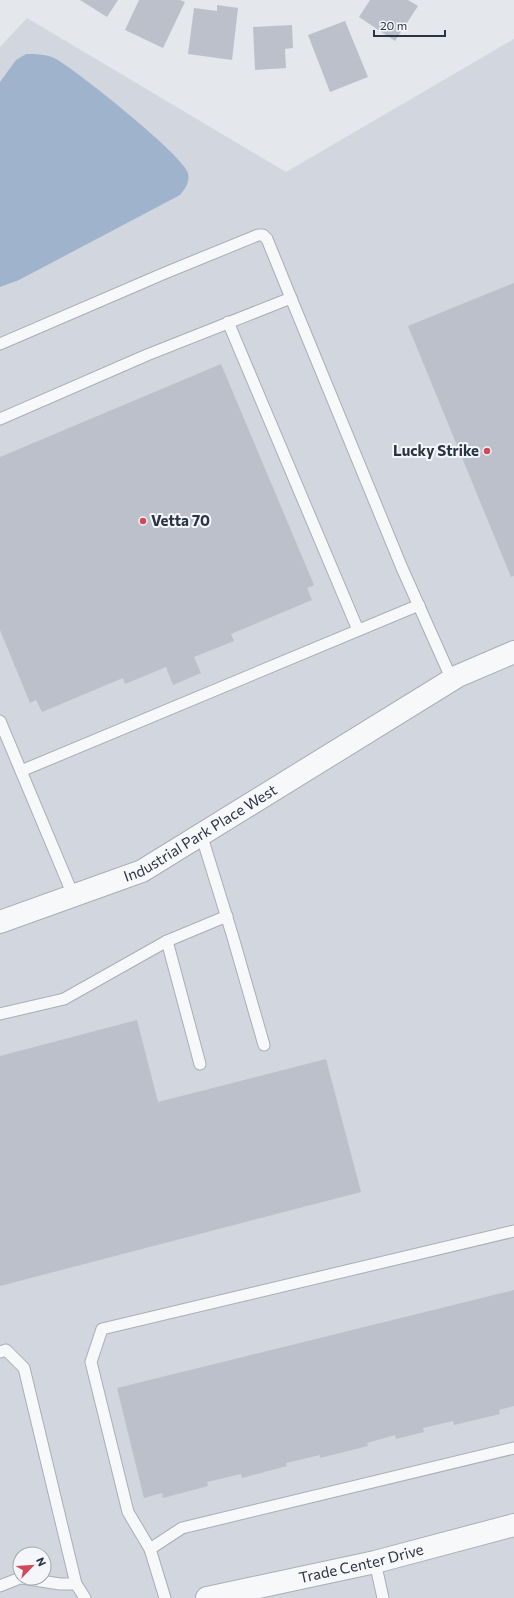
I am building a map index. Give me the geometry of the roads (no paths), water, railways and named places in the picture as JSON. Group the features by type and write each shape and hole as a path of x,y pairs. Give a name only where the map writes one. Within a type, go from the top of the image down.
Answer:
{"street":[{"name":"Industrial Park Place West","path":"0,922 142,871 452,680 514,652"},
{"name":"Trade Center Drive","path":"206,1598 375,1562 514,1525"}],"lane":[{"path":"0,344 165,273 258,235 263,235 267,239 419,605 452,680"},
{"path":"0,419 147,355 291,298"},
{"path":"228,322 358,630"},
{"path":"21,771 419,605"},
{"path":"0,721 73,896"},
{"path":"201,834 227,916 264,1045"},
{"path":"0,1014 64,999 167,941 227,916"},
{"path":"167,941 200,1064"},
{"path":"165,1598 150,1549 128,1512 91,1362 102,1329 514,1231"},
{"path":"0,1352 6,1350 24,1368 76,1584 85,1598"},
{"path":"150,1549 182,1528 514,1448"},
{"path":"375,1562 383,1598"},
{"path":"0,1586 12,1581"},
{"path":"52,1583 76,1584"}],"water":[{"path":"26,54 49,56 56,59 128,113 182,163 188,173 188,183 180,195 19,280 0,287 0,82 16,60"}],"place":[{"name":"Lucky Strike","path":"487,451"},
{"name":"Vetta 70","path":"143,521"}]}
